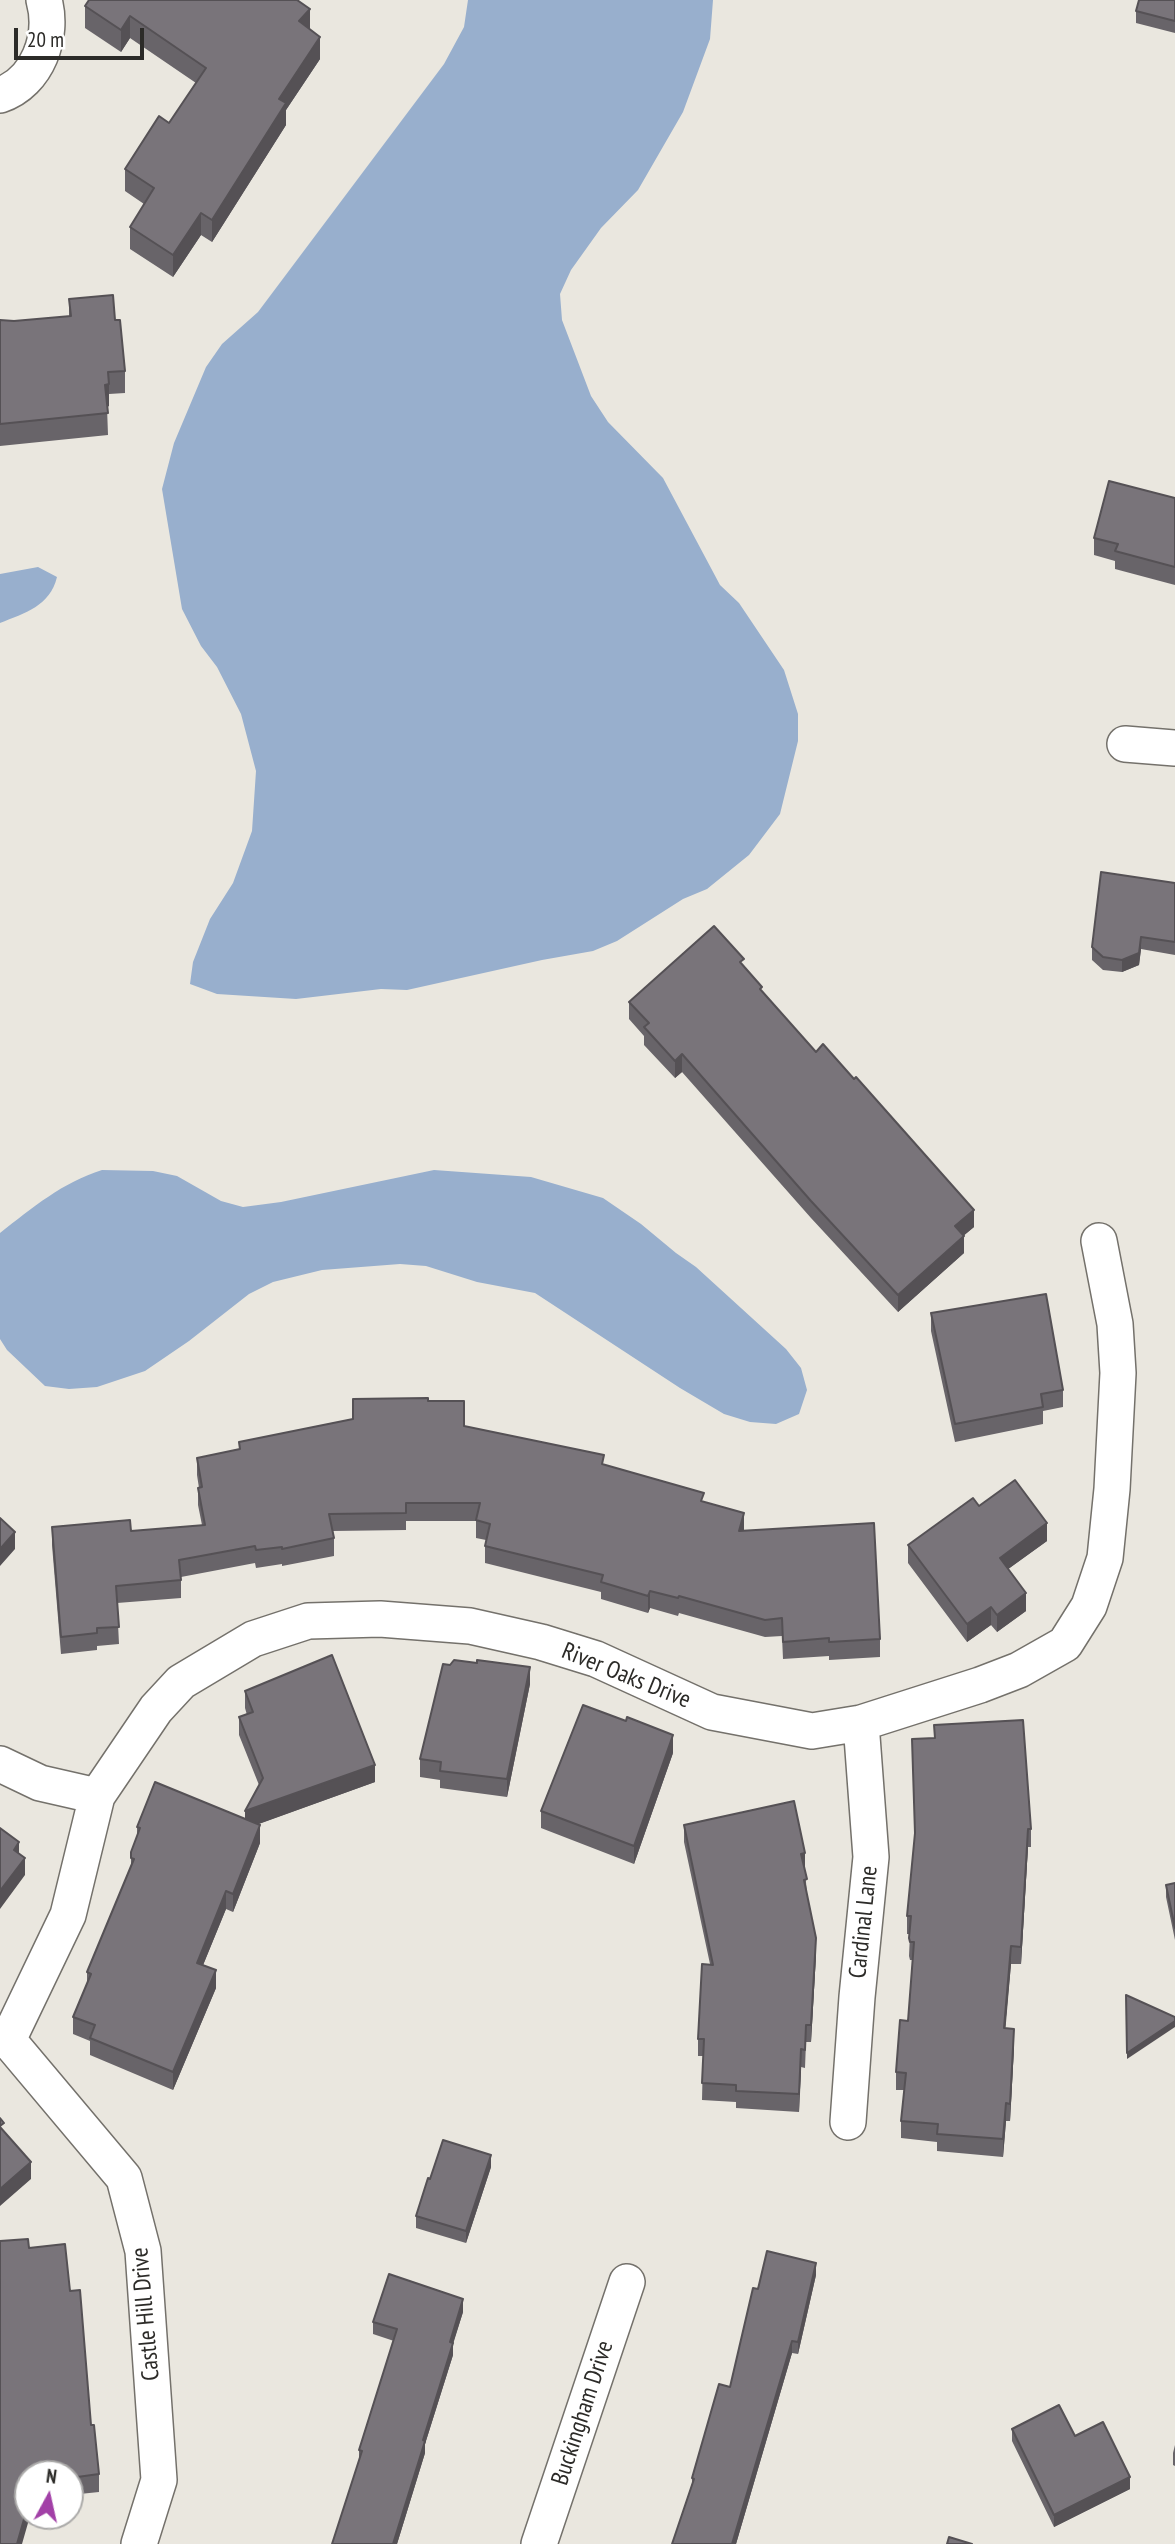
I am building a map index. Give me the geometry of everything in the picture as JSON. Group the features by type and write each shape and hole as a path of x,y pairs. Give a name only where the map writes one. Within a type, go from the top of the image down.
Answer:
{"street":[{"path":"0,95 9,92 31,72 45,46 48,16 44,0"},
{"path":"1125,744 1175,748"},
{"name":"River Oaks Drive","path":"4,2040 68,1915 97,1796 156,1709 181,1682 253,1639 308,1621 380,1619 470,1626 541,1642 596,1659 712,1712 812,1731 862,1723 1018,1670 1065,1644 1090,1606 1105,1558 1112,1489 1118,1373 1115,1324 1099,1241"},
{"name":"Cardinal Lane","path":"848,2122 871,1857 862,1723"},
{"path":"0,1764 40,1783 97,1796"},
{"name":"Castle Hill Drive","path":"4,2040 124,2178 143,2251 159,2480 139,2544"},
{"name":"Buckingham Drive","path":"539,2544 626,2282"}],"water":[{"path":"468,0 713,0 710,39 683,112 638,190 601,228 571,270 560,294 562,320 591,396 608,422 663,478 720,585 739,603 784,670 798,714 798,741 780,814 749,855 707,889 683,899 617,941 593,951 407,990 381,989 296,999 217,994 190,984 193,962 210,919 233,883 252,831 256,771 241,714 217,667 201,646 182,609 162,489 174,443 206,367 222,344 258,312 444,64 464,27"},
{"path":"38,567 57,577 49,595 35,607 0,623 0,574"},
{"path":"102,1170 153,1171 177,1176 221,1201 243,1207 281,1202 434,1170 531,1177 603,1198 696,1267 786,1349 801,1368 807,1390 799,1414 776,1424 750,1422 724,1414 535,1293 477,1282 426,1266 400,1264 322,1270 273,1282 249,1294 145,1371 97,1387 69,1389 45,1386 7,1350 0,1339 0,1233 61,1189"}],"building":[{"path":"89,0 297,0 310,9 299,21 320,37 279,99 286,103 212,220 201,213 173,255 130,227 154,188 125,169 159,116 169,123 206,68 130,16 121,30 85,6"},
{"path":"1139,0 1175,0 1175,21 1136,11"},
{"path":"113,295 115,320 120,320 125,371 108,372 109,384 105,385 108,413 0,424 0,320 71,316 69,299"},
{"path":"1109,481 1175,498 1175,567 1115,551 1118,544 1094,538"},
{"path":"1101,872 1175,883 1175,942 1141,937 1139,953 1122,960 1103,957 1092,947"},
{"path":"714,926 744,959 740,962 762,987 760,989 816,1052 823,1044 854,1079 856,1077 974,1210 955,1226 964,1236 898,1295 682,1054 675,1061 644,1027 649,1023 629,1002"},
{"path":"1046,1294 1063,1390 1041,1394 1043,1407 955,1424 931,1313"},
{"path":"428,1398 428,1401 464,1401 464,1426 604,1455 602,1464 704,1493 701,1501 744,1513 739,1531 874,1523 880,1639 829,1642 829,1638 783,1642 782,1618 765,1620 679,1596 678,1598 650,1591 648,1596 601,1582 603,1575 485,1546 490,1524 476,1520 480,1503 406,1503 406,1513 329,1514 334,1538 282,1549 256,1550 255,1546 179,1560 181,1580 116,1586 119,1627 97,1628 97,1633 61,1637 52,1527 130,1520 131,1531 205,1525 198,1488 202,1487 197,1458 240,1449 239,1442 353,1419 353,1399"},
{"path":"1015,1480 1047,1523 1000,1558 1026,1593 997,1615 991,1607 967,1624 908,1545 973,1498 979,1506"},
{"path":"0,1518 15,1532 0,1549"},
{"path":"332,1655 375,1765 245,1811 263,1778 239,1717 253,1712 245,1691"},
{"path":"454,1660 477,1663 477,1660 530,1667 507,1779 440,1771 441,1762 420,1759 443,1664 450,1665"},
{"path":"583,1705 626,1721 627,1717 673,1735 634,1846 541,1811"},
{"path":"1023,1720 1031,1829 1028,1829 1021,1947 1011,1946 1004,2028 1014,2029 1010,2104 1006,2103 1003,2139 937,2134 938,2124 901,2121 906,2073 896,2072 900,2020 908,2021 914,1942 910,1942 909,1938 911,1916 907,1916 915,1833 912,1739 935,1738 934,1725"},
{"path":"155,1782 260,1825 233,1894 226,1891 197,1963 216,1970 173,2072 90,2038 95,2025 73,2017 91,1974 87,1972 134,1859 131,1858 131,1852 140,1828 137,1827"},
{"path":"794,1801 805,1853 801,1854 807,1879 804,1880 816,1938 811,2025 806,2025 805,2050 801,2049 799,2094 736,2091 736,2085 702,2083 704,2039 698,2039 702,1964 713,1965 684,1825"},
{"path":"0,1828 19,1842 14,1850 25,1858 0,1891"},
{"path":"1175,1883 1175,1928 1166,1885"},
{"path":"1126,1995 1175,2017 1175,2021 1127,2053"},
{"path":"0,2127 31,2162 0,2189"},
{"path":"443,2140 491,2155 466,2231 416,2216"},
{"path":"28,2239 29,2248 65,2244 70,2291 80,2290 91,2425 94,2425 99,2474 84,2476 84,2460 14,2460 14,2530 21,2530 17,2544 0,2544 0,2241"},
{"path":"767,2251 816,2263 798,2342 792,2341 732,2544 672,2544 694,2479 692,2478 719,2384 730,2387 753,2288 758,2289"},
{"path":"389,2274 463,2299 450,2342 453,2343 423,2440 425,2441 393,2544 332,2544 397,2329 373,2322"},
{"path":"1059,2405 1075,2436 1103,2422 1130,2477 1054,2515 1012,2429"},
{"path":"949,2537 972,2544 947,2544"}]}
